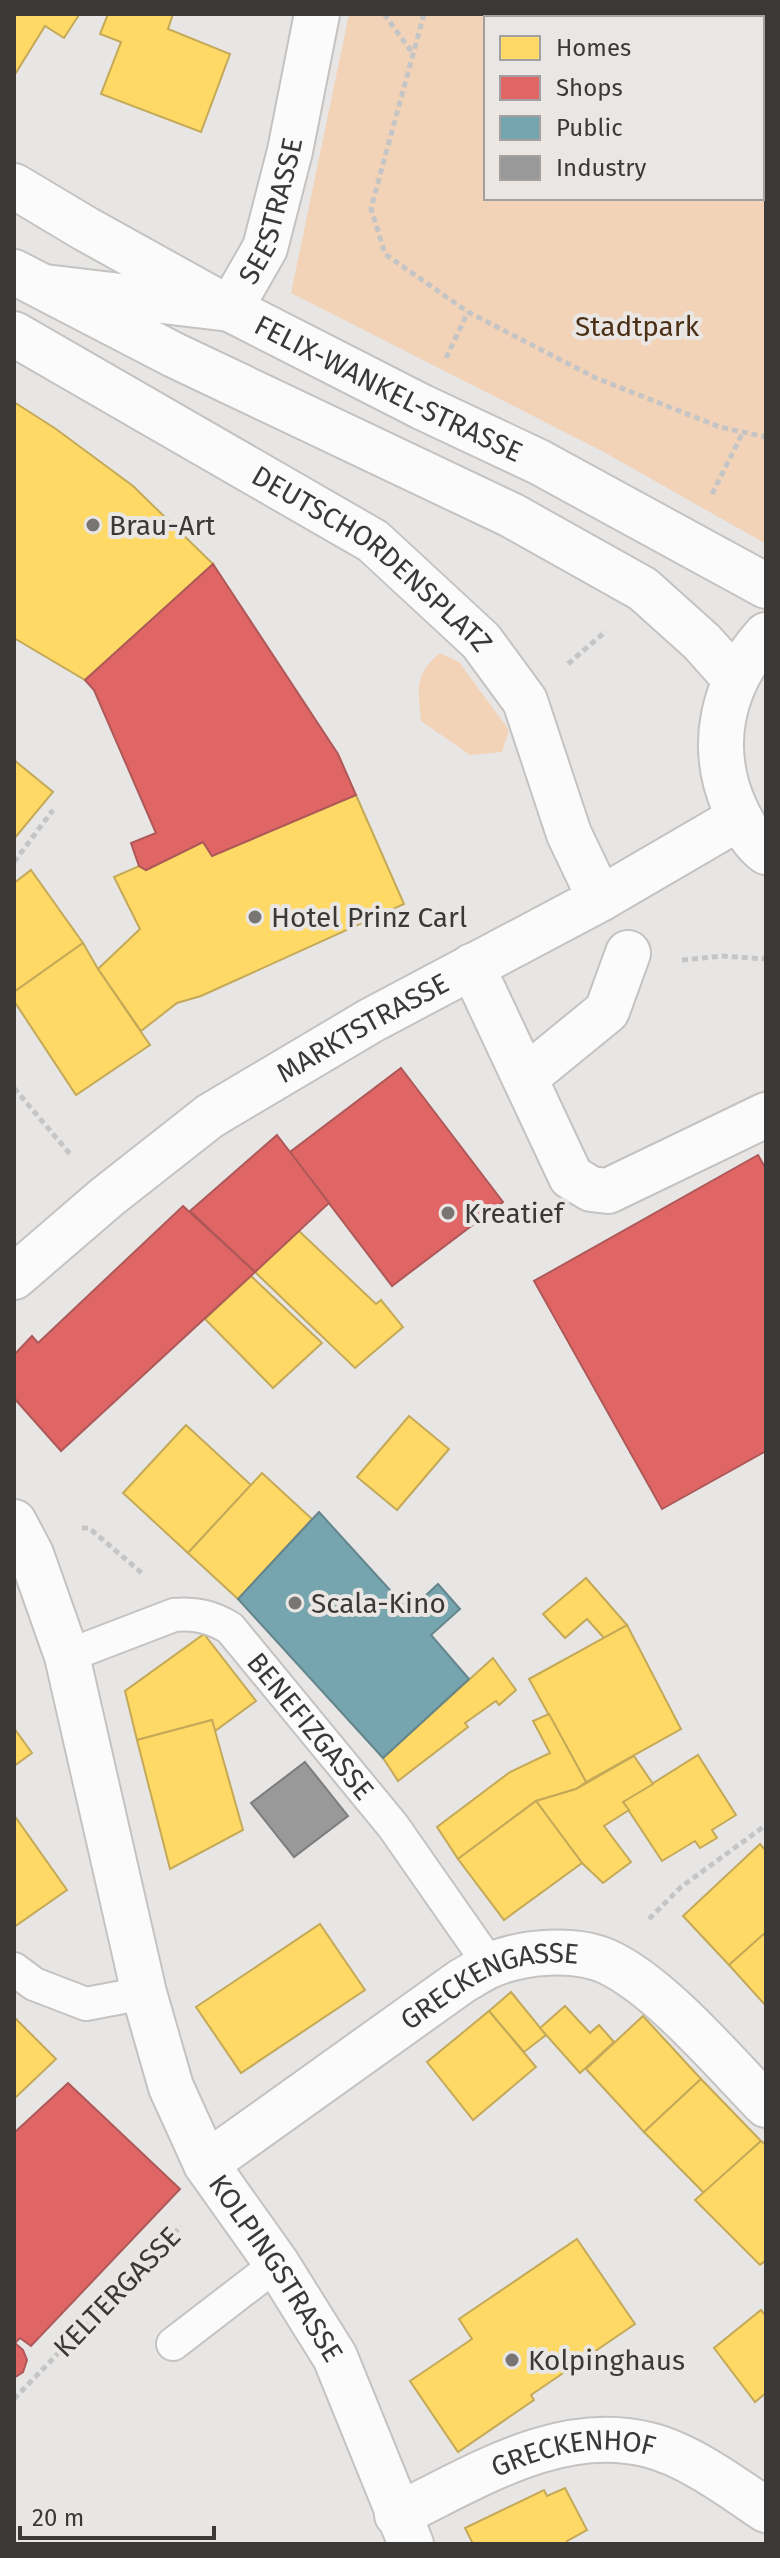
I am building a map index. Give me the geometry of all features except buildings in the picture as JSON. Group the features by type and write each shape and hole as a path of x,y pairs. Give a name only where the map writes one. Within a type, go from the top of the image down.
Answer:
{"street":[{"name":"SEESTRASSE","path":"28,280 230,309 265,248 290,151 317,14"},
{"name":"FELIX-WANKEL-STRASSE","path":"14,186 230,309 422,407 539,462 766,586"},
{"path":"28,280 174,355 511,515 643,589 702,642 735,679"},
{"name":"DEUTSCHORDENSPLATZ","path":"14,334 373,541 481,641 525,701 569,834 600,899"},
{"path":"766,635 735,679 723,713 720,749 725,785 739,818 766,852"},
{"name":"MARKTSTRASSE","path":"14,1277 107,1197 210,1116 370,1021 600,899 739,818"},
{"path":"525,1078 607,1011 628,953"},
{"path":"472,966 571,1177 591,1189 608,1191 766,1115"},
{"name":"KOLPINGSTRASSE","path":"14,1522 31,1554 67,1656 144,1993 171,2087 213,2174 277,2264 335,2357 404,2530"},
{"name":"GRECKENGASSE","path":"213,2174 449,1990 490,1965 525,1956 570,1953 607,1961 641,1982 766,2105"},
{"name":"GRECKENHOF","path":"404,2530 531,2451 591,2438 650,2445 760,2495"}],"lane":[{"path":"67,1656 174,1615 189,1614"},
{"name":"BENEFIZGASSE","path":"189,1614 214,1618 230,1628 393,1826 490,1965"},
{"path":"14,1969 34,1984 86,2004 144,1993"},
{"path":"173,2344 277,2264"}],"path":[{"path":"384,14 412,52"},
{"path":"424,14 371,208 385,254 468,312 596,378 720,427 766,437"},
{"path":"14,862 53,810"},
{"path":"14,1088 107,1197"},
{"path":"76,1529 89,1528 189,1614"},
{"path":"607,1961 681,1887 766,1825"},
{"name":"KELTERGASSE","path":"14,2399 213,2174"}],"green space":[{"name":"Stadtpark","path":"349,14 766,14 766,544 602,451 291,293"},
{"path":"440,653 459,662 509,730 502,752 470,755 421,721 419,700 422,675"}],"place":[{"name":"Brau-Art","path":"93,525"},
{"name":"Hotel Prinz Carl","path":"255,917"},
{"name":"Kreatief","path":"448,1213"},
{"name":"Scala-Kino","path":"295,1603"},
{"name":"Kolpinghaus","path":"512,2360"}]}
